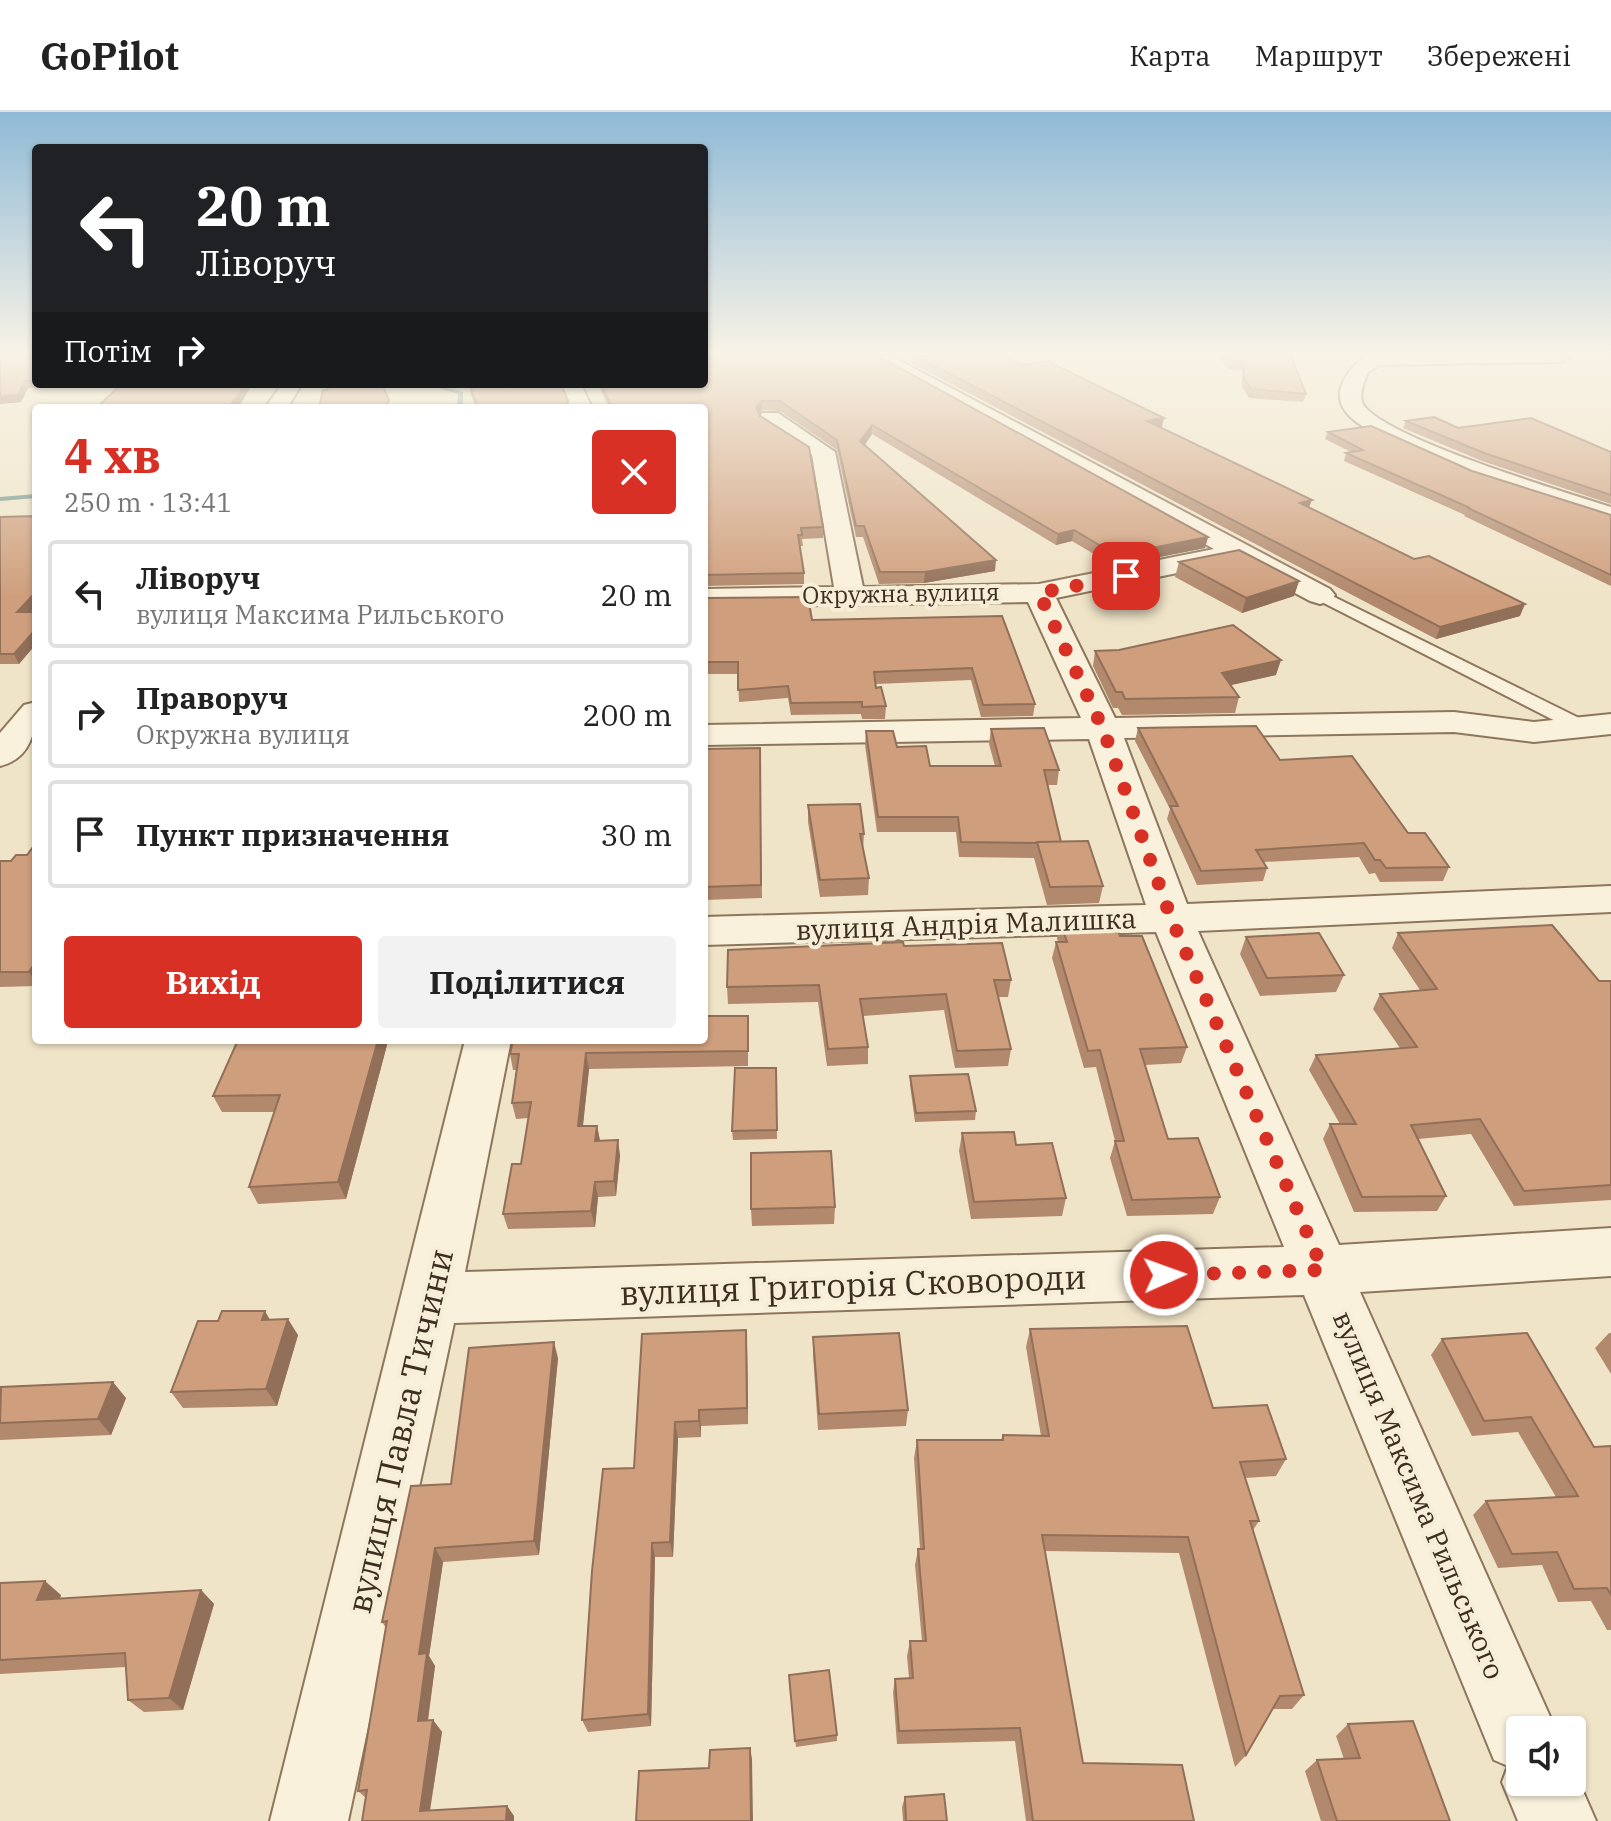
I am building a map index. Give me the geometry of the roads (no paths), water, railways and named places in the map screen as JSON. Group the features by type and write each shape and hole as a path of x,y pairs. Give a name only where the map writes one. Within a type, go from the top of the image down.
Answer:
{"street":[{"path":"798,436 823,452 850,594"},
{"path":"1023,436 1320,595"},
{"path":"1401,436 1558,500 1607,512"},
{"name":"Окружна вулиця","path":"708,598 1039,593 1238,552"},
{"name":"вулиця Максима Рильського","path":"1039,593 1103,729 1171,918 1512,1716"},
{"path":"0,755 32,717"},
{"path":"708,735 1411,722 1454,722 1534,732 1597,725"},
{"name":"вулиця Андрія Малишка","path":"708,931 1171,918 1611,899"},
{"name":"вулиця Павла Тичини","path":"309,1821 487,1044"},
{"name":"вулиця Григорія Сковороди","path":"431,1298 1323,1270 1611,1252"},
{"path":"1546,1796 1557,1821"}],"lane":[{"path":"1320,595 1597,725"}],"waterway":[{"path":"0,499 32,496"}]}
